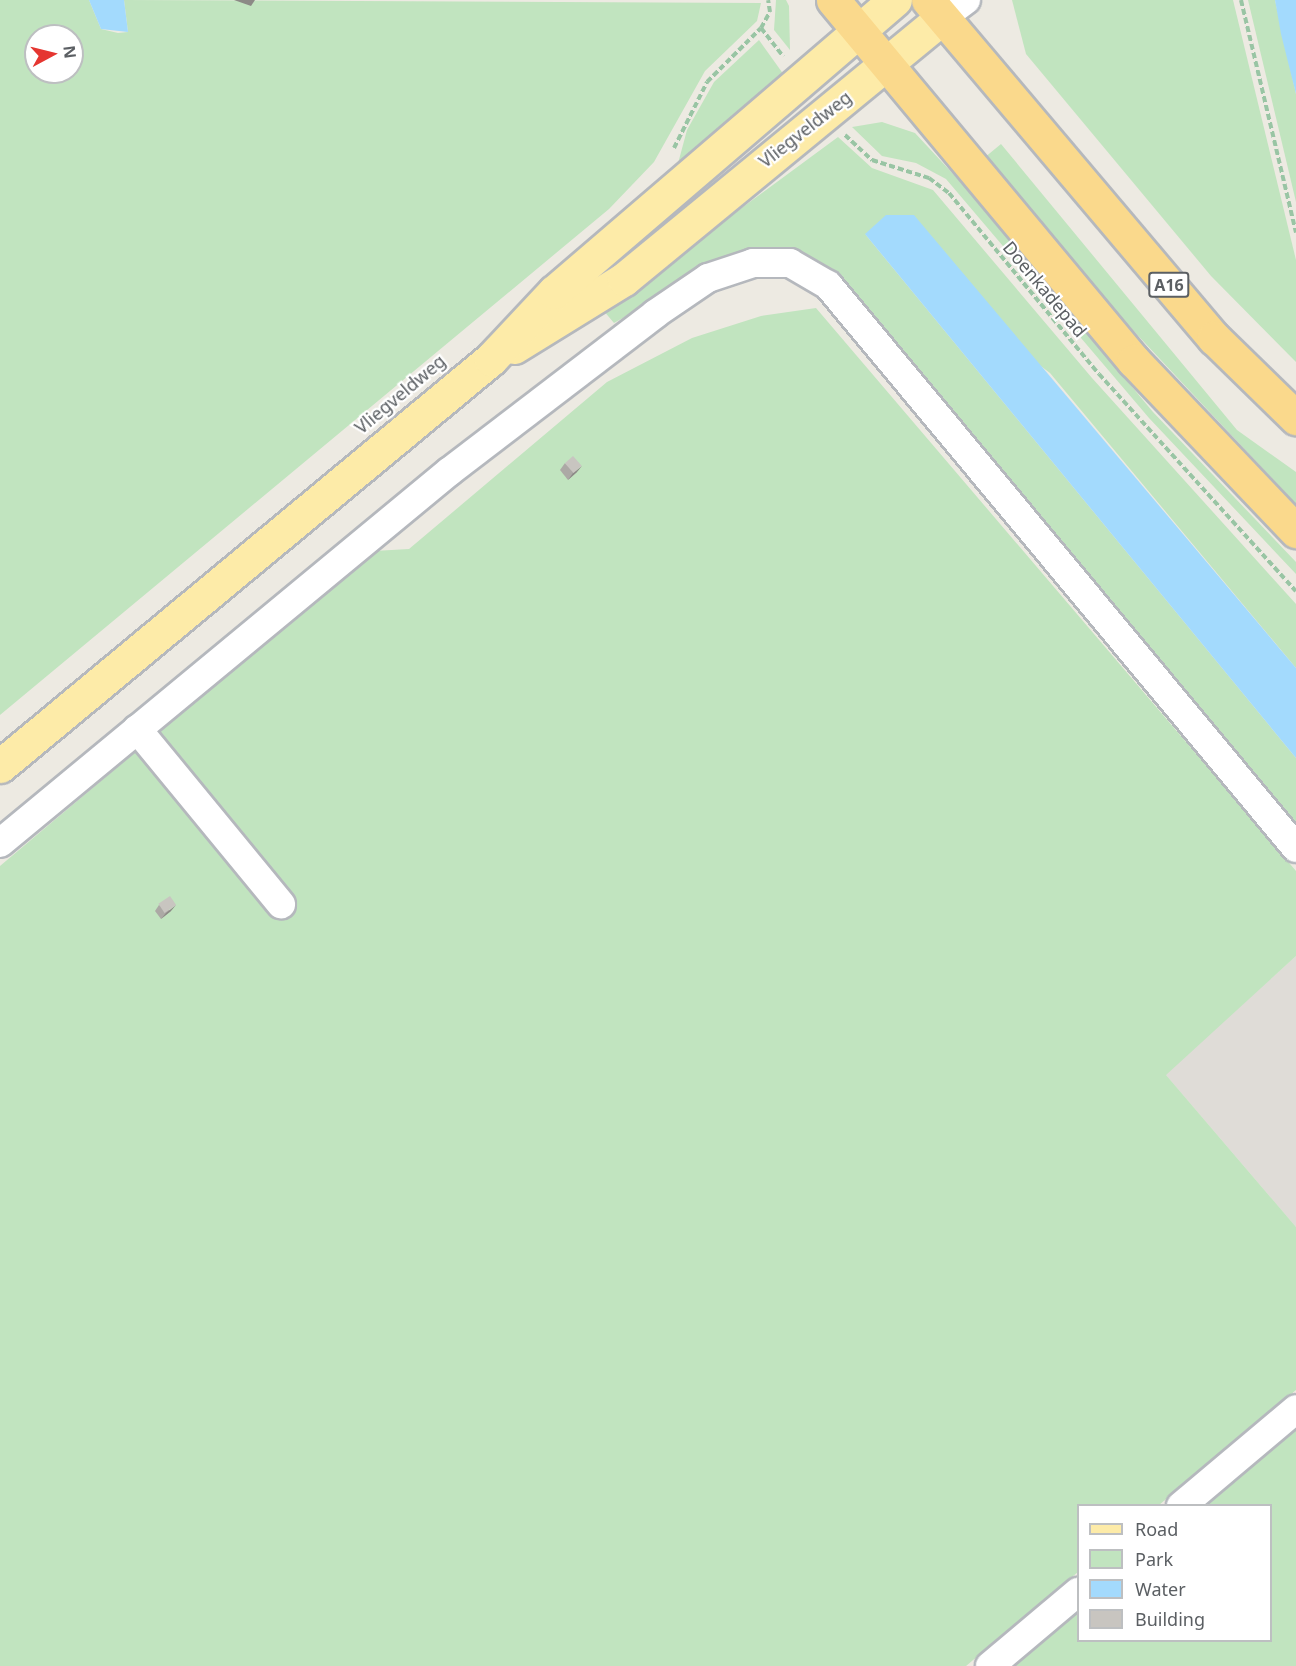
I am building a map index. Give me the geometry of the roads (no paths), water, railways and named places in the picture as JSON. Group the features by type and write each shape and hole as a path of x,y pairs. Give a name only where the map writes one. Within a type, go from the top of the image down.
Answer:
{"highway":[{"path":"832,0 1134,361 1296,531"},
{"name":"A16","path":"945,6 1214,338 1296,418"}],"main road":[{"name":"Vliegveldweg","path":"0,766 491,358 554,292 801,78 895,0"},
{"name":"Vliegveldweg","path":"491,358 561,322 624,279 886,64 945,6"}],"lane":[{"path":"0,843 450,471 655,314 708,278 753,263 790,263 828,285 1296,848"},
{"path":"137,729 282,904"},
{"path":"1183,1504 1296,1409"},
{"path":"990,1666 1077,1593"}],"water":[{"path":"89,0 124,0 128,32 101,29"},
{"path":"1275,0 1296,0 1296,94 1281,34"},
{"path":"886,215 914,215 1296,668 1296,758 865,234"}]}
